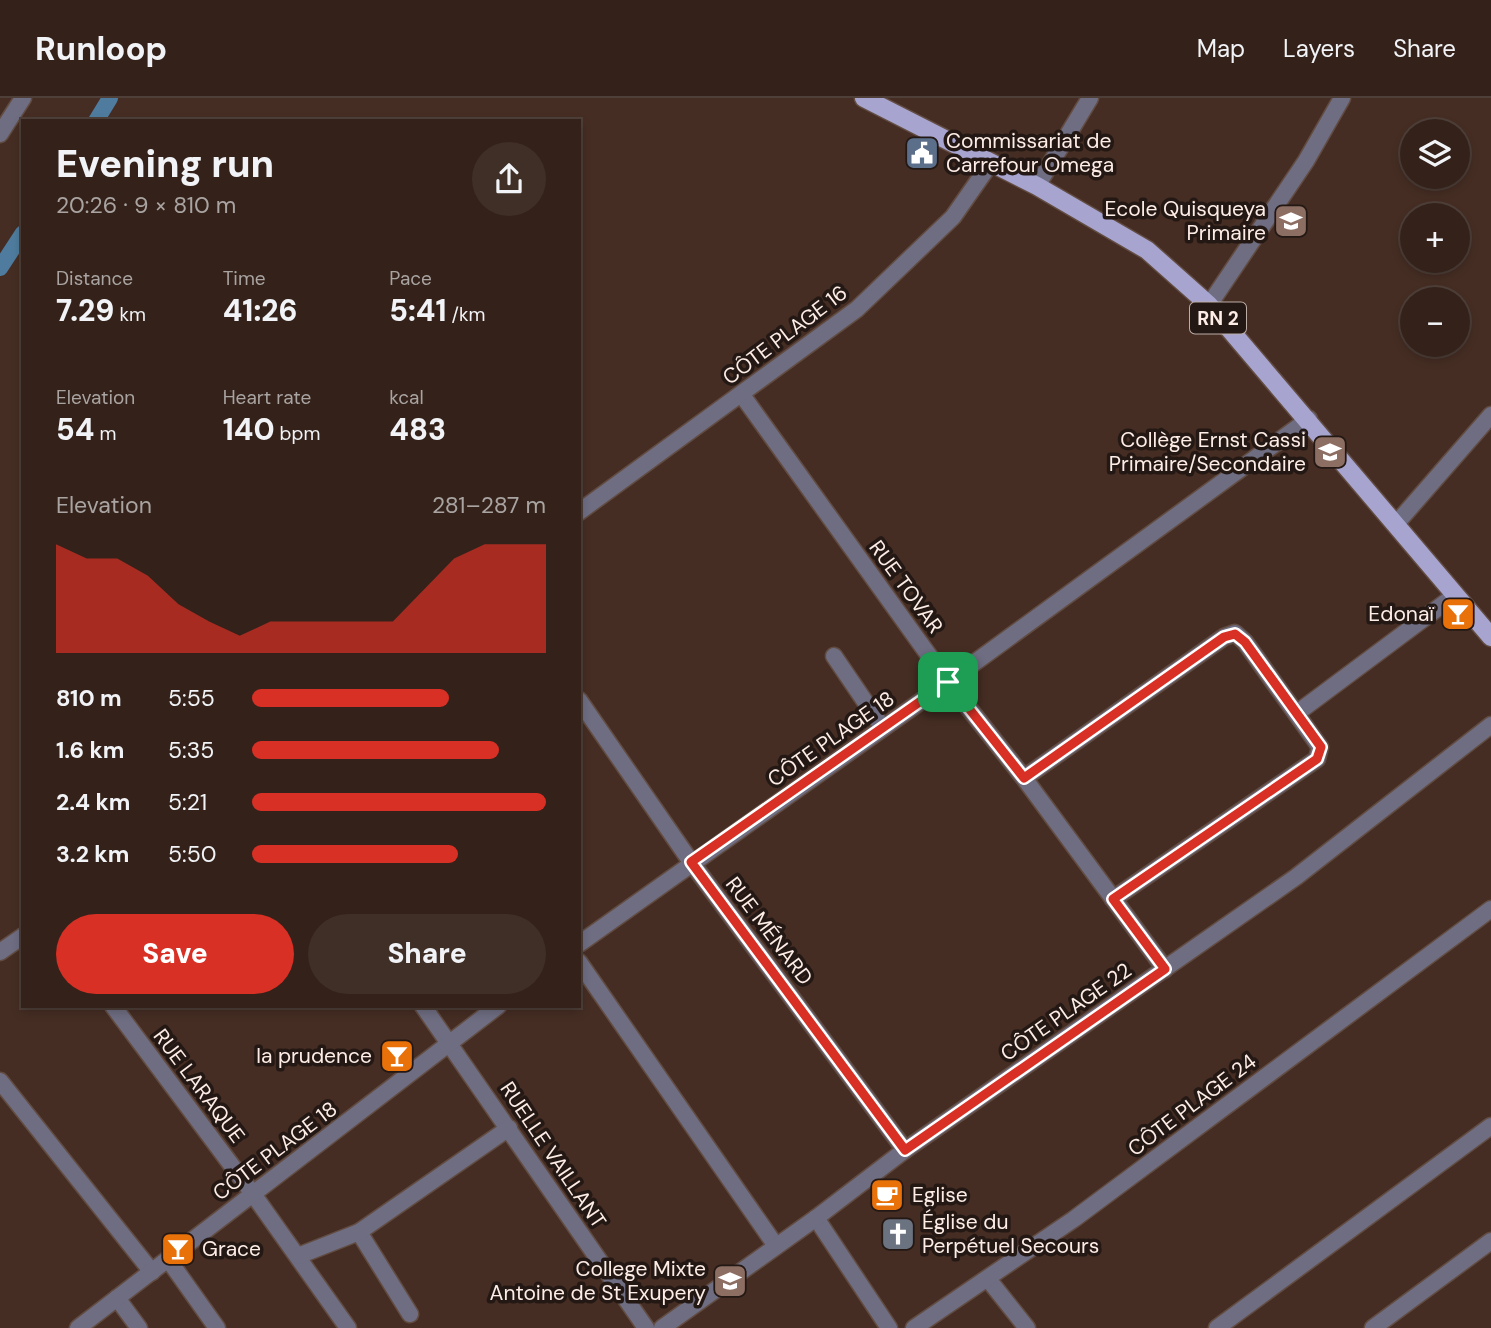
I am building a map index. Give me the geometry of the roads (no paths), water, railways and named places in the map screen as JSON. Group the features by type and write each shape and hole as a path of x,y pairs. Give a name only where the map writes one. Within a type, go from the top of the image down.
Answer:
{"main road":[{"name":"RN 2","path":"864,98 1037,186 1147,250 1209,305 1254,360 1309,419 1454,596 1491,637"}],"street":[{"path":"0,134 23,98"},
{"path":"1037,186 1090,98"},
{"path":"1209,305 1306,161 1342,98"},
{"name":"CÔTE PLAGE 16","path":"581,511 857,309 953,218 990,164"},
{"name":"RUE TOVAR","path":"742,395 948,682 1024,778 1165,969"},
{"path":"1396,524 1491,415"},
{"name":"CÔTE PLAGE 18","path":"581,943 948,682 1309,419"},
{"path":"1297,713 1454,596"},
{"path":"1024,778 1230,635 1241,637 1297,713 1321,747 1317,759 1113,899"},
{"path":"834,656 884,728"},
{"name":"RUE MÉNARD","path":"581,703 691,862 905,1150"},
{"name":"CÔTE PLAGE 22","path":"662,1328 816,1218 905,1150 1296,877 1491,725"},
{"name":"CÔTE PLAGE 24","path":"914,1328 988,1279 1491,909"},
{"path":"0,952 21,937"},
{"path":"581,964 776,1246"},
{"name":"RUE LARAQUE","path":"114,1008 253,1194 348,1328"},
{"name":"RUELLE VAILLANT","path":"425,1008 646,1328"},
{"name":"CÔTE PLAGE 18","path":"78,1328 495,1008"},
{"path":"0,1081 152,1272"},
{"path":"1217,1328 1491,1126"},
{"path":"298,1256 359,1232 509,1128"},
{"path":"816,1218 889,1328"},
{"path":"359,1232 410,1314"},
{"path":"1373,1328 1491,1241"},
{"path":"168,1259 217,1328"},
{"path":"988,1279 1027,1328"},
{"path":"117,1298 139,1328"}],"waterway":[{"path":"97,119 110,98"},
{"path":"0,268 21,236"}],"place":[{"name":"Commissariat de Carrefour Omega","path":"922,153"},
{"name":"Ecole Quisqueya Primaire","path":"1291,221"},
{"name":"Collège Ernst Cassi Primaire/Secondaire","path":"1330,452"},
{"name":"Edonaï","path":"1458,614"},
{"name":"la prudence","path":"397,1056"},
{"name":"Eglise","path":"887,1195"},
{"name":"Église du Perpétuel Secours","path":"898,1234"},
{"name":"Grace","path":"178,1249"},
{"name":"College Mixte Antoine de St Exupery","path":"730,1281"}]}
